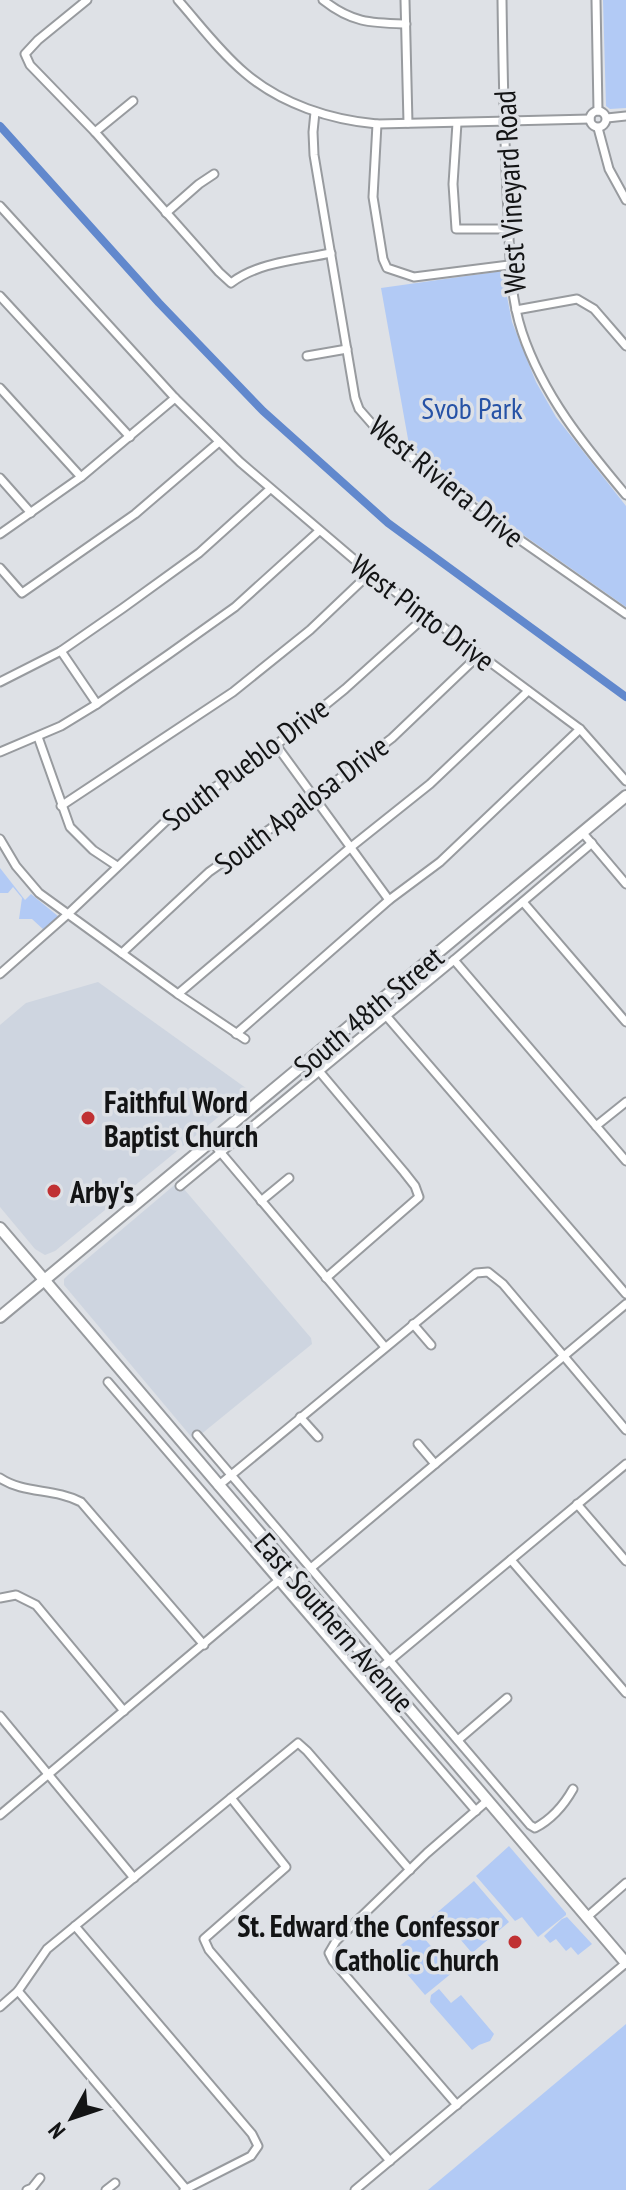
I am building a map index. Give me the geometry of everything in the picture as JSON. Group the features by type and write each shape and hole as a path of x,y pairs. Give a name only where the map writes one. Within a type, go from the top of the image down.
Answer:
{"main road":[{"name":"South 48th Street","path":"0,1317 626,796"},
{"name":"East Southern Avenue","path":"0,1228 626,1963"}],"street":[{"path":"87,0 25,54 30,65 231,283 256,268 331,253"},
{"path":"178,0 215,44 247,75 277,95 315,112 352,122 377,124 590,119"},
{"path":"323,0 338,12 369,23 406,24"},
{"path":"405,0 408,123"},
{"name":"West Vineyard Road","path":"502,0 509,265 516,310 540,375 558,408 626,495"},
{"path":"596,0 598,111"},
{"path":"95,132 133,101"},
{"path":"607,118 598,111 592,113 590,119 592,125 598,128 609,169 626,200"},
{"name":"West Riviera Drive","path":"315,112 314,155 359,409 373,425 473,507 626,614"},
{"path":"607,118 626,116"},
{"path":"598,128 605,124 607,118"},
{"path":"457,123 453,184 456,229 509,229"},
{"path":"377,124 373,197 387,268 414,277 509,265"},
{"path":"166,213 214,174"},
{"name":"West Pinto Drive","path":"0,206 175,398 270,489 370,573 580,729 626,781"},
{"path":"0,296 130,437"},
{"path":"516,310 577,299 594,309 626,346"},
{"path":"307,356 347,349"},
{"path":"0,388 81,477"},
{"path":"0,534 81,477 175,398"},
{"path":"0,568 22,593 135,514 219,442"},
{"path":"0,478 31,513"},
{"path":"0,682 61,651 123,608 199,553 270,489"},
{"path":"0,752 61,726 97,704 235,607 319,531"},
{"path":"61,806 233,692 310,630 370,573"},
{"name":"South Pueblo Drive","path":"0,974 166,821 276,745 345,689 426,616"},
{"path":"61,651 97,704"},
{"name":"South Apalosa Drive","path":"122,953 209,872 392,738 479,655"},
{"path":"178,994 430,784 528,691"},
{"path":"236,1034 389,900 440,862 580,729"},
{"path":"38,737 70,827 93,850 117,866"},
{"path":"276,745 389,900"},
{"path":"582,832 626,883"},
{"path":"0,839 16,866 39,893 245,1039"},
{"name":"South 48th Street","path":"180,1186 592,843"},
{"path":"523,902 626,1022"},
{"path":"454,960 626,1161"},
{"path":"376,1004 626,1294"},
{"path":"319,1071 404,1172 419,1197 326,1278"},
{"path":"596,1126 626,1102"},
{"path":"211,1141 385,1347"},
{"path":"261,1201 289,1178"},
{"path":"218,1486 476,1273 488,1272 503,1284 626,1430"},
{"path":"311,1568 626,1304"},
{"path":"413,1324 431,1345"},
{"name":"East Southern Avenue","path":"108,1382 476,1811"},
{"path":"300,1417 318,1437"},
{"name":"East Southern Avenue","path":"197,1435 530,1825 535,1828 565,1804 573,1789"},
{"path":"418,1444 435,1464"},
{"path":"377,1671 626,1464"},
{"path":"0,1478 18,1487 59,1493 81,1502 204,1645"},
{"path":"577,1504 626,1561"},
{"path":"511,1560 626,1693"},
{"path":"0,1815 291,1570"},
{"path":"0,1598 16,1595 36,1605 124,1711"},
{"path":"458,1740 507,1698"},
{"path":"0,1716 134,1878"},
{"path":"0,2007 18,1991 47,1949 298,1743 410,1870"},
{"path":"231,1798 286,1867 204,1939 209,1950 390,2161"},
{"path":"457,2105 329,1953 336,1941 487,1801"},
{"path":"587,1917 626,1883"},
{"path":"18,1991 186,2189 251,2156 258,2146 252,2134 75,1926"},
{"path":"355,2190 626,1963"},
{"path":"27,2190 40,2178"},
{"path":"106,2190 115,2183"}],"shaded area":[{"path":"98,982 250,1091 55,1251 45,1255 35,1249 0,1207 0,1025 26,1003"},
{"path":"178,1182 311,1338 312,1344 194,1440 64,1285 68,1275"}],"green space":[{"path":"603,0 626,0 626,108 610,109 606,106"},
{"name":"Svob Park","path":"502,271 512,322 536,382 556,417 626,506 626,607 492,513 406,444 408,439 381,288"},
{"path":"0,868 25,900 31,894 59,917 44,930 32,919 19,919 22,898 13,887 8,893 0,893"},
{"path":"509,1846 566,1913 538,1937 522,1917 515,1921 476,1876"},
{"path":"474,1881 509,1922 472,1953 448,1925 430,1940 419,1928"},
{"path":"567,1917 592,1944 578,1955 571,1947 566,1951 556,1939 550,1943 544,1936"},
{"path":"418,1931 453,1972 425,1995 390,1954"},
{"path":"439,1989 451,2003 461,1995 494,2034 490,2041 472,2050 430,2002 431,1995"},
{"path":"626,2024 626,2190 428,2190"}],"waterway":[{"path":"0,126 159,303 263,411 388,523 626,697"}],"place":[{"name":"Faithful Word Baptist Church","path":"88,1118"},
{"name":"Arby's","path":"54,1191"},
{"name":"St. Edward the Confessor Catholic Church","path":"515,1942"}]}
